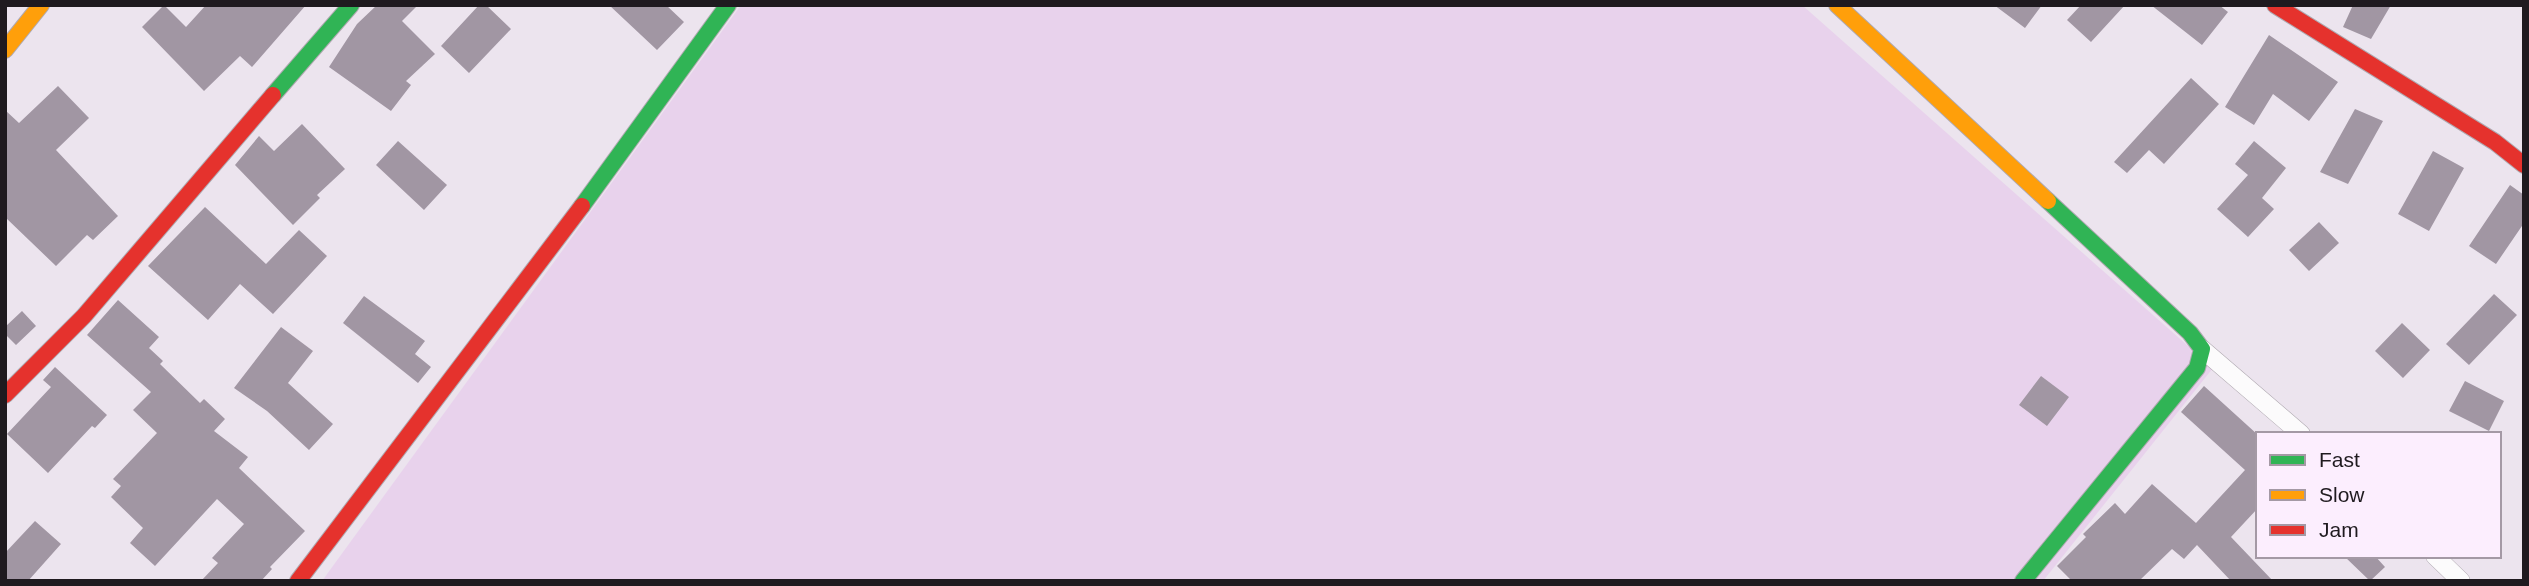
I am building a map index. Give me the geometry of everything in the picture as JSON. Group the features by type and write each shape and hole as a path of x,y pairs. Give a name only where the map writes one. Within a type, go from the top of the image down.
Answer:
{"street":[{"path":"5,50 41,5"},
{"path":"5,395 93,306 351,5"},
{"path":"298,581 631,141 728,5"},
{"path":"1837,5 2190,333 2202,349 2299,432"},
{"path":"2275,5 2495,142 2524,165"},
{"path":"2023,581 2197,368 2202,349"},
{"path":"2437,558 2459,580"}],"shaded area":[{"path":"741,5 1802,5 2213,368 2043,581 322,581"}],"building":[{"path":"164,5 186,27 206,5 306,5 252,67 240,56 204,91 142,27"},
{"path":"377,5 418,5 402,21 435,54 406,81 411,85 391,111 329,67 357,24"},
{"path":"479,5 486,5 511,29 469,73 441,46"},
{"path":"609,5 666,5 684,22 657,50"},
{"path":"1994,5 2042,5 2025,28"},
{"path":"2081,5 2125,5 2091,42 2067,20"},
{"path":"2151,5 2219,5 2228,12 2202,45"},
{"path":"2353,5 2391,5 2371,39 2343,27"},
{"path":"2269,35 2338,82 2309,121 2273,94 2254,125 2225,107"},
{"path":"2191,78 2219,104 2164,164 2149,150 2127,173 2114,162"},
{"path":"58,86 89,118 56,150 118,216 93,240 87,235 56,266 5,217 5,110 19,123"},
{"path":"2355,109 2383,121 2348,184 2320,172"},
{"path":"302,124 345,169 317,195 320,198 293,225 235,165 259,136 274,151"},
{"path":"398,141 447,185 424,210 376,165"},
{"path":"2254,141 2286,168 2262,198 2274,209 2248,237 2217,209 2248,175 2235,164"},
{"path":"2433,151 2464,168 2429,231 2398,214"},
{"path":"2510,185 2524,195 2524,223 2496,264 2469,246"},
{"path":"205,207 266,264 299,230 327,256 273,314 240,284 208,320 148,266"},
{"path":"2319,222 2339,243 2309,271 2289,250"},
{"path":"2494,294 2517,315 2469,365 2446,344"},
{"path":"364,296 425,341 415,354 431,367 418,383 343,323"},
{"path":"118,300 159,337 149,348 163,361 160,364 200,403 204,399 225,419 214,431 248,457 239,468 305,531 270,567 272,569 261,581 201,581 218,563 212,558 244,524 217,499 155,566 130,543 143,528 111,497 121,486 113,479 157,433 133,410 151,392 87,335"},
{"path":"22,311 36,326 16,345 5,334 5,327"},
{"path":"2402,323 2430,350 2403,378 2375,351"},
{"path":"281,327 313,351 288,383 333,424 309,450 267,411 234,388"},
{"path":"55,367 107,415 95,428 92,426 48,473 7,434 51,387 43,380"},
{"path":"2041,376 2069,397 2047,426 2019,405"},
{"path":"2465,381 2504,401 2489,431 2449,411"},
{"path":"2204,386 2256,433 2256,510 2231,537 2273,581 2231,581 2197,545 2184,559 2172,549 2139,581 2072,581 2057,566 2086,537 2083,534 2115,503 2125,514 2152,484 2196,523 2245,470 2181,412"},
{"path":"35,521 61,544 28,581 5,581 5,553"},
{"path":"2346,558 2377,558 2385,567 2370,581"}],"traffic: fast":[{"path":"273,95 351,5"},
{"path":"582,206 728,5"},
{"path":"2023,581 2197,368 2202,349 2190,333 2048,201"}],"traffic: slow":[{"path":"5,50 41,5"},
{"path":"1837,5 2048,201"}],"traffic: jam":[{"path":"2275,5 2495,142 2524,165"},
{"path":"5,395 84,316 273,95"},
{"path":"298,581 582,206"}]}
